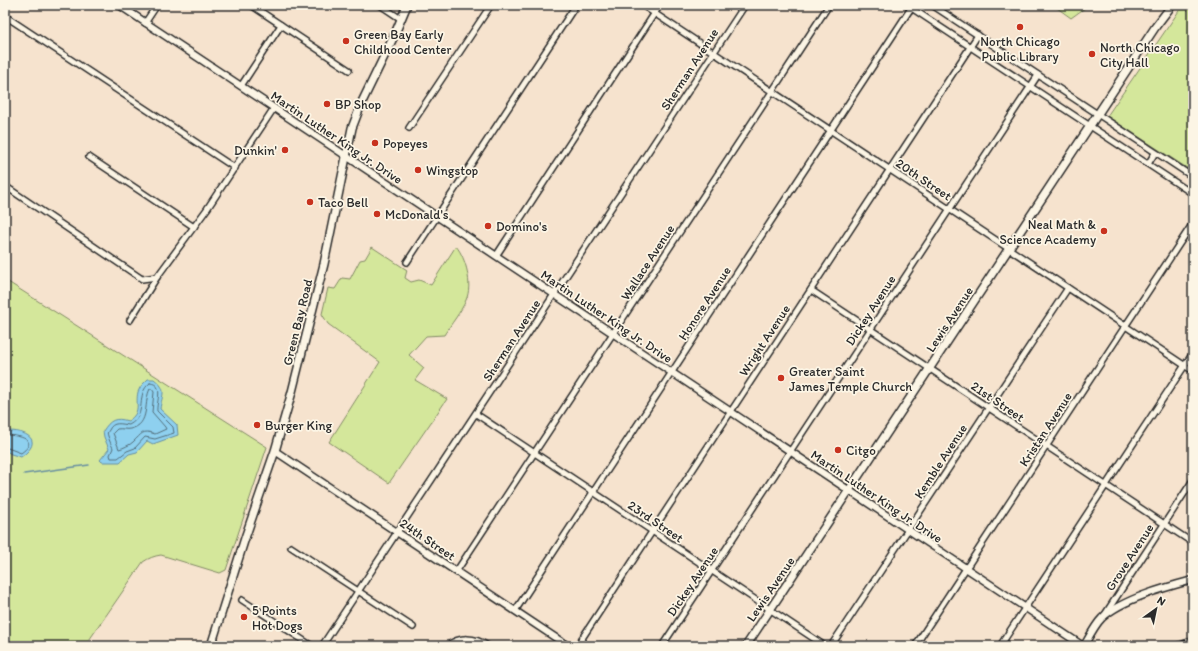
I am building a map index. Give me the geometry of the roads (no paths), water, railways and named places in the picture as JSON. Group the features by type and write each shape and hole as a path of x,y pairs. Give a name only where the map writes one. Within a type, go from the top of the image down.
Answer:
{"main road":[{"name":"Green Bay Road","path":"211,646 244,538 275,451 292,392 324,264 345,156 352,128 362,102 407,5"},
{"name":"Lewis Avenue","path":"746,646 1156,26 1172,5"}],"street":[{"name":"Martin Luther King Jr. Drive","path":"119,5 1083,646"},
{"path":"146,23 157,5"},
{"path":"252,5 349,70"},
{"path":"380,5 401,19"},
{"path":"409,128 491,5"},
{"path":"407,262 576,5"},
{"name":"20th Street","path":"642,5 1193,371"},
{"path":"496,256 660,5"},
{"name":"Sherman Avenue","path":"322,646 745,5"},
{"name":"Wallace Avenue","path":"456,572 829,5"},
{"path":"932,5 1193,177"},
{"path":"910,6 1193,194"},
{"name":"Honore Avenue","path":"515,611 831,130 910,6"},
{"path":"5,16 235,168"},
{"path":"241,86 281,25"},
{"name":"Wright Avenue","path":"577,646 978,35"},
{"name":"Dickey Avenue","path":"662,646 1038,75"},
{"path":"130,320 157,277 235,168 274,108"},
{"path":"1148,164 1155,153"},
{"path":"89,157 194,227"},
{"path":"5,186 142,279 157,277"},
{"name":"Kristan Avenue","path":"915,646 1193,223"},
{"name":"Kemble Avenue","path":"831,646 1068,288"},
{"name":"21st Street","path":"811,290 1193,543"},
{"path":"1000,646 1193,353"},
{"name":"23rd Street","path":"476,414 825,646"},
{"name":"24th Street","path":"275,451 568,646"},
{"name":"Grove Avenue","path":"1083,646 1193,480"},
{"path":"291,547 413,627"},
{"path":"1102,618 1118,606 1193,580"},
{"path":"242,600 312,646"},
{"path":"447,646 462,638 472,638 488,646"}],"water":[{"path":"148,379 154,379 163,389 160,409 177,425 178,435 153,444 147,441 137,452 129,454 120,462 102,462 100,460 109,449 103,431 113,420 120,419 128,421 132,418 137,411 138,392"},
{"path":"5,431 26,434 32,441 32,446 21,457 11,454 5,450"}],"waterway":[{"path":"24,474 89,465"}],"railway":[{"path":"1169,646 1193,638"}],"place":[{"name":"North Chicago Public Library","path":"1020,27"},
{"name":"Green Bay Early Childhood Center","path":"346,41"},
{"name":"North Chicago City Hall","path":"1092,54"},
{"name":"BP Shop","path":"327,104"},
{"name":"Popeyes","path":"375,143"},
{"name":"Dunkin'","path":"285,150"},
{"name":"Wingstop","path":"418,170"},
{"name":"Taco Bell","path":"310,202"},
{"name":"McDonald's","path":"377,214"},
{"name":"Domino's","path":"488,226"},
{"name":"Neal Math & Science Academy","path":"1104,231"},
{"name":"Greater Saint James Temple Church","path":"781,378"},
{"name":"Burger King","path":"257,425"},
{"name":"Citgo","path":"838,450"},
{"name":"5 Points Hot Dogs","path":"244,617"}]}
